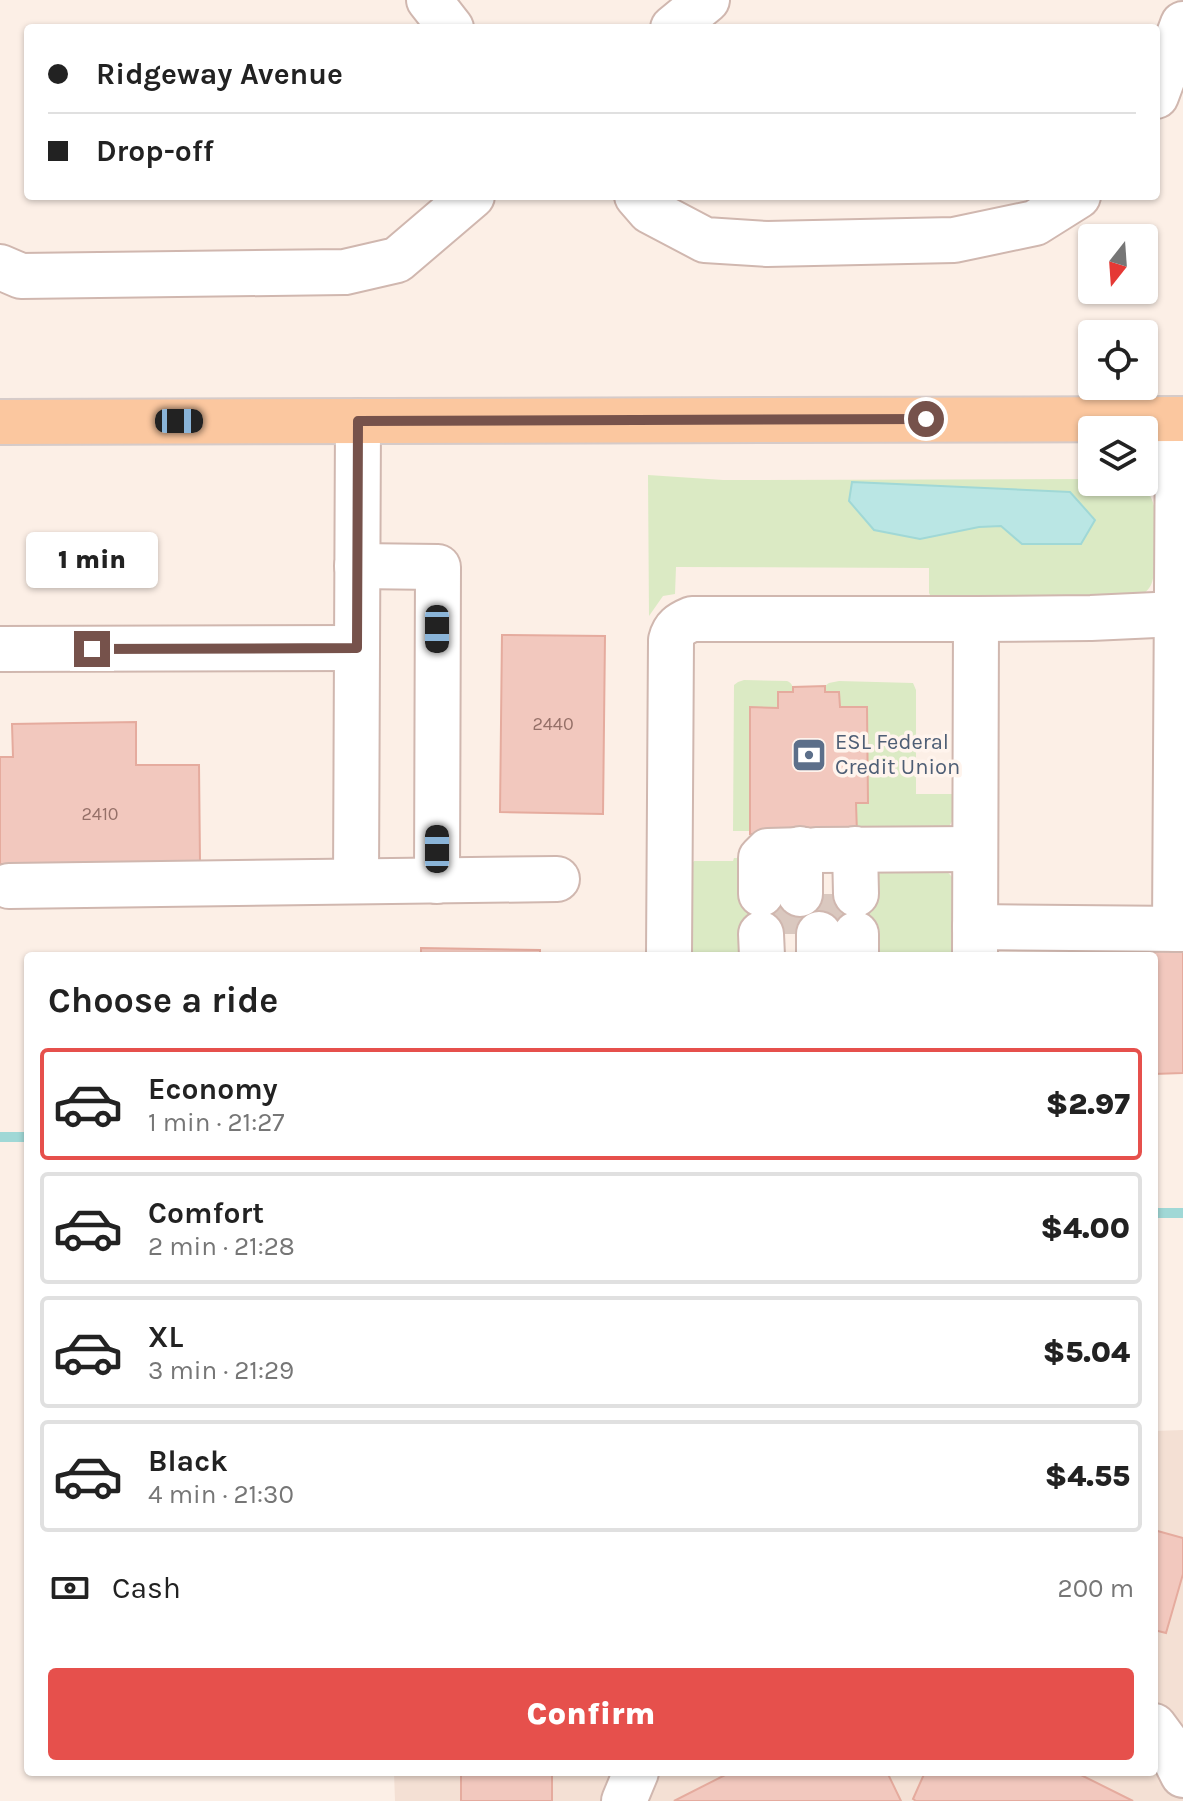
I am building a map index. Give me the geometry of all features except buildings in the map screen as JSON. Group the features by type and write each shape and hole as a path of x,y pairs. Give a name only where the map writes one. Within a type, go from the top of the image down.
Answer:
{"main road":[{"path":"0,422 1180,419"}],"street":[{"path":"429,0 448,24"},
{"path":"678,24 707,0"},
{"path":"1160,85 1183,24"},
{"path":"0,267 21,276 345,272 397,260 467,200"},
{"path":"640,200 650,211 705,240 767,244 954,240 1035,223 1072,200"},
{"path":"976,619 975,942 1179,929 1177,614 1180,419"},
{"path":"356,881 358,421"},
{"path":"357,566 438,567 437,881"},
{"path":"669,952 671,640 680,624 692,619 1091,618 1177,614"},
{"path":"0,649 357,648"},
{"path":"809,928 816,849"},
{"path":"809,928 761,858 768,851 975,849"},
{"path":"9,886 557,879"},
{"path":"1158,1731 1183,1775"},
{"path":"624,1801 634,1776"}],"shaded area":[{"path":"1183,1430 1183,1801 395,1801 394,1776 1158,1776 1158,1431"}],"green space":[{"path":"648,475 723,480 1078,479 1078,496 1150,496 1155,510 1153,579 1148,589 1137,597 935,598 929,593 929,568 676,567 675,594 663,596 649,616","holes":["852,483 1070,492 1022,544 1001,526 979,527 920,539"]},
{"path":"744,680 787,681 792,685 793,692 779,692 778,708 750,708 750,831 733,831 734,685"},
{"path":"839,681 913,683 916,690 916,794 954,794 954,817 947,831 857,837 856,803 868,802 867,707 840,707 839,692 825,692 825,686"},
{"path":"734,858 748,858 747,894 752,952 690,952 690,866 694,861 733,861"},
{"path":"876,867 943,867 952,877 955,891 955,952 866,952 866,889"}],"water":[{"path":"852,482 1070,492 1095,520 1081,544 1022,544 1001,526 979,527 920,539 874,530 849,501"}],"waterway":[{"path":"0,1137 24,1137"},
{"path":"1158,1213 1183,1213"}],"tunnel":[{"path":"781,894 781,934"},
{"path":"838,894 838,934"}],"place":[{"name":"ESL Federal Credit Union","path":"809,755"}],"route":[{"path":"92,649 357,648 358,421 926,419"}]}
